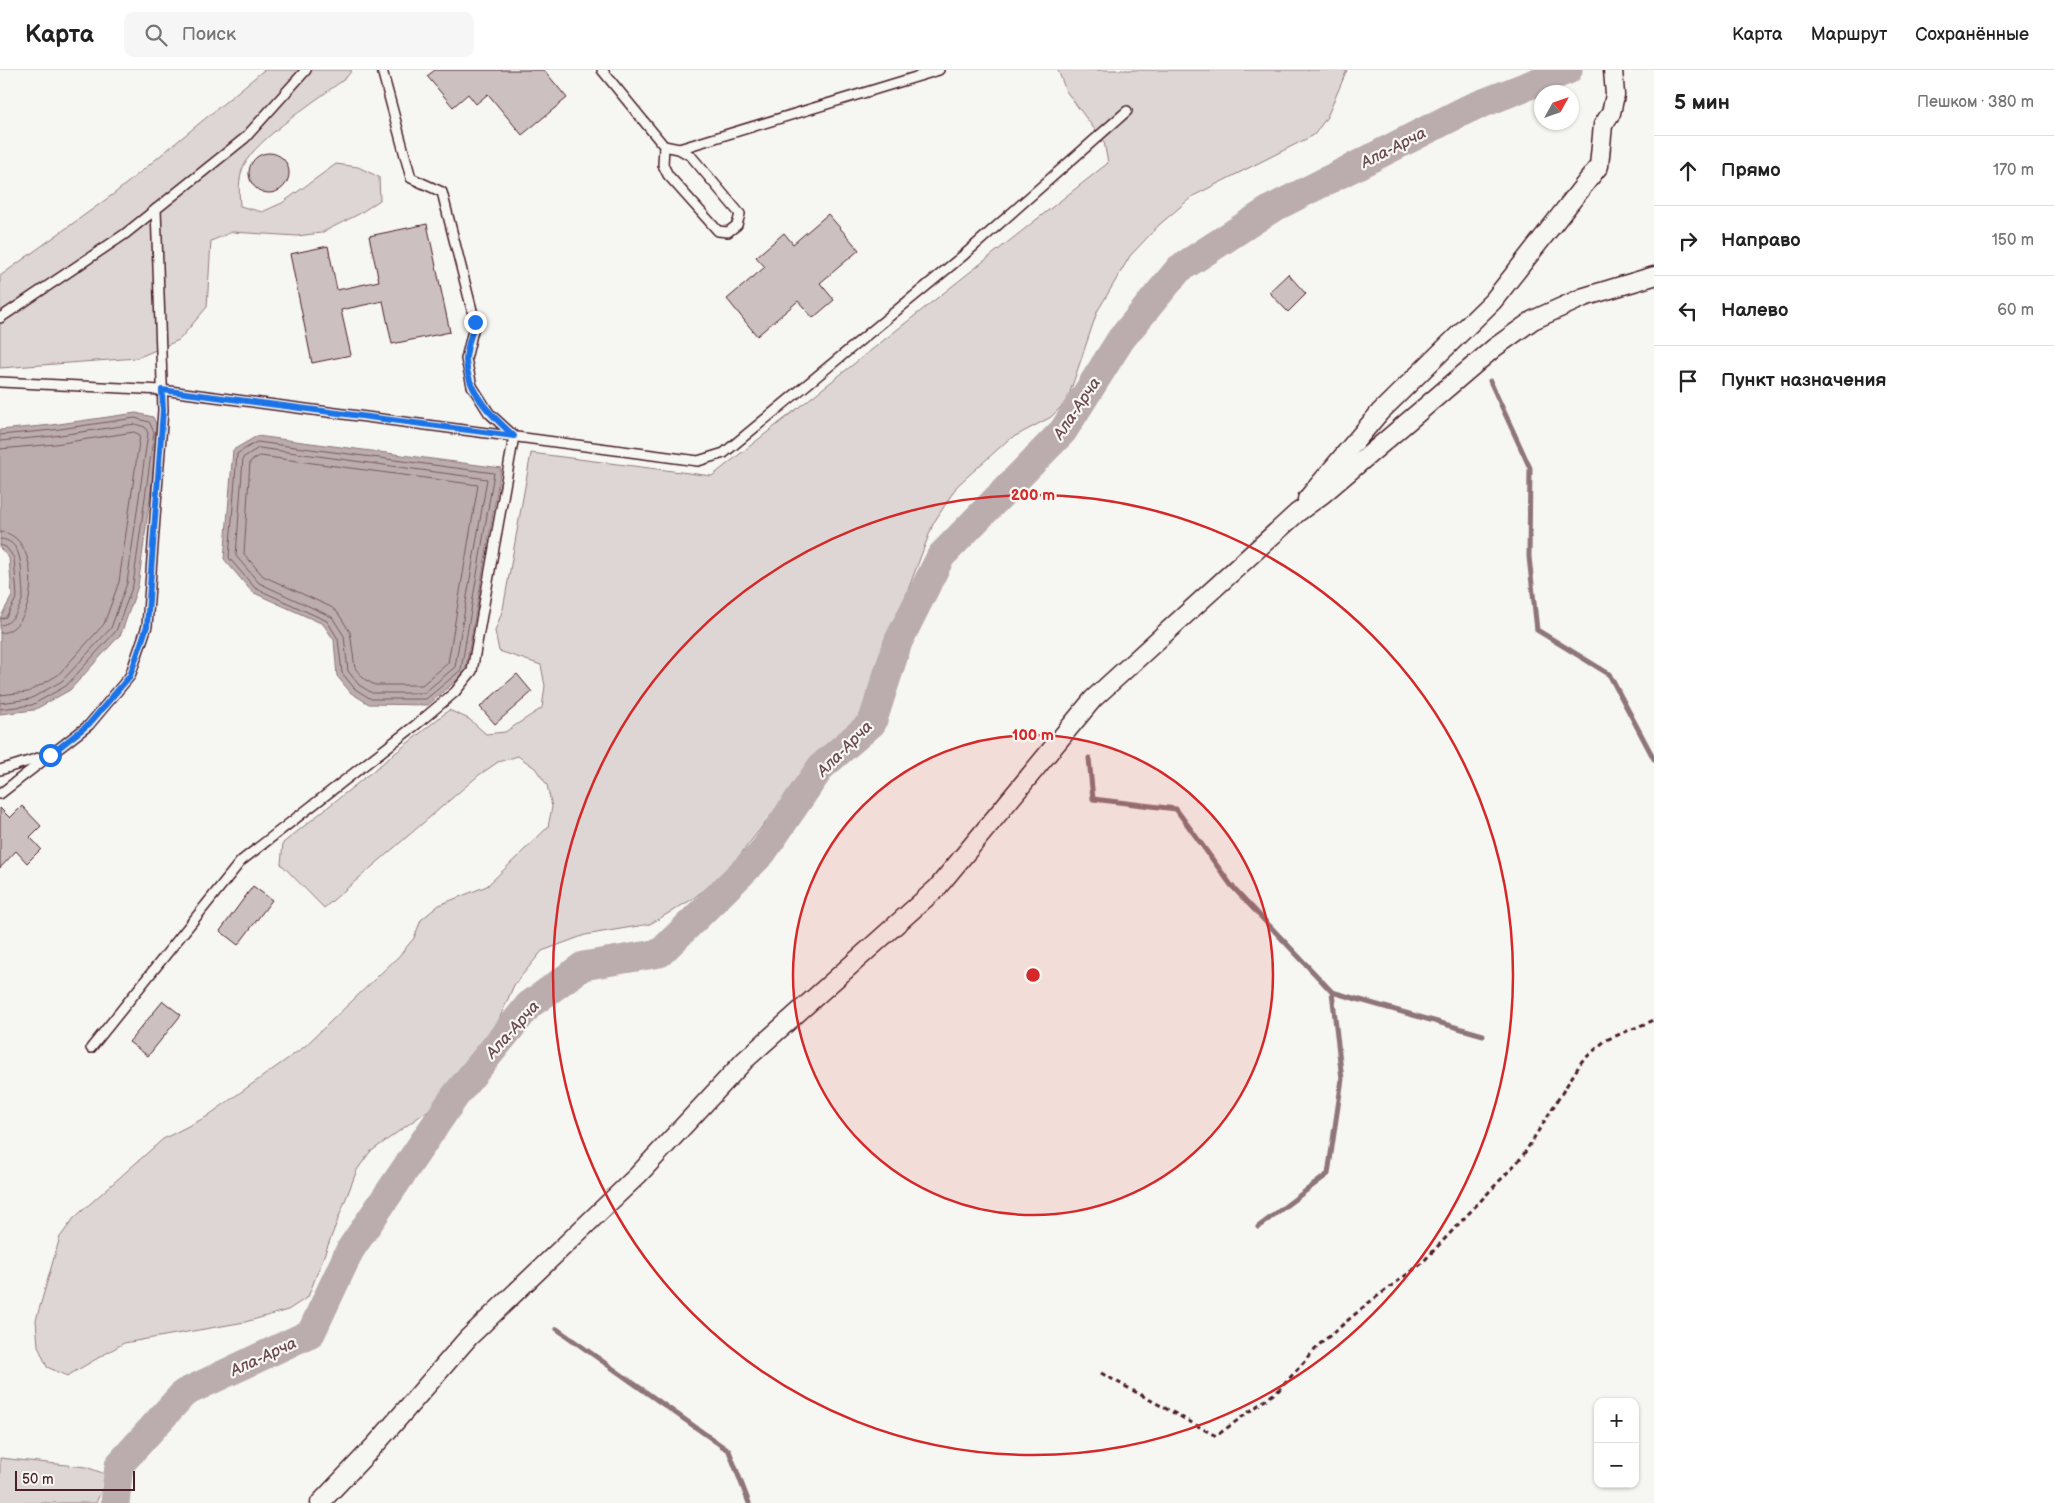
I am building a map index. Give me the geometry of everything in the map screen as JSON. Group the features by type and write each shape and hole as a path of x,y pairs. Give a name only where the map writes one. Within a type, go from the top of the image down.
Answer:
{"street":[{"path":"1296,513 1313,489 1380,412 1493,302 1599,166 1603,125 1611,113 1615,95 1613,71"},
{"path":"320,1503 376,1444 468,1338 638,1174 745,1060 937,888 1093,699 1296,513 1323,494 1494,348 1533,320 1560,306 1654,276"}],"lane":[{"path":"0,318 125,234 244,138 306,70"},
{"path":"382,70 412,178 442,192 475,322 466,359 472,386 489,413 514,436"},
{"path":"602,70 664,146 679,149 691,156 740,214 738,225 728,232 718,231 668,176 663,165 664,146"},
{"path":"679,149 939,70"},
{"path":"0,382 162,390 698,461 724,453 965,254 1127,111"},
{"path":"0,794 89,724 130,676 147,626 162,420 156,209"},
{"path":"90,1048 241,861 432,712 455,692 472,671 514,436"},
{"path":"0,770 50,755"}],"path":[{"path":"1101,1373 1216,1436 1280,1390 1320,1344 1367,1304 1421,1264 1522,1157 1582,1061 1606,1040 1654,1020"}],"shaded area":[{"path":"264,70 352,70 346,78 275,131 251,155 244,165 241,175 239,190 240,206 262,212 282,203 336,164 358,167 379,177 380,200 359,214 321,233 297,236 232,232 211,241 207,307 179,340 137,358 0,368 0,276 115,193"},
{"path":"1058,70 1347,70 1327,117 1314,135 1193,196 1159,225 1130,256 1097,312 1067,401 1051,417 1008,440 957,486 933,524 886,648 872,692 850,733 801,777 725,874 691,900 650,924 585,935 542,951 514,985 488,1045 462,1086 370,1152 357,1170 308,1297 288,1310 245,1322 124,1343 67,1376 47,1367 38,1346 36,1320 60,1237 74,1218 163,1139 206,1117 304,1047 400,955 414,938 421,920 439,905 487,886 548,827 552,807 547,785 535,768 518,756 498,762 479,775 324,908 281,864 283,843 449,710 469,719 486,734 505,732 542,708 545,686 541,665 499,651 495,631 503,609 531,453 712,476 1108,163 1104,142 1066,91"},
{"path":"0,1458 86,1467 108,1475 96,1503 0,1503"}],"water":[{"path":"136,413 153,417 159,431 138,586 121,634 70,690 34,710 0,714 0,618 12,596 9,558 0,548 0,430"},
{"path":"257,436 501,468 465,673 428,705 369,704 351,693 337,676 334,640 323,624 252,592 224,559 233,450"}],"building":[{"path":"435,70 544,70 567,98 522,135 488,94 476,104 468,94 453,107 427,76"},
{"path":"269,153 283,159 289,173 283,187 269,193 255,187 249,173 255,159"},
{"path":"828,214 859,250 820,283 834,300 813,318 798,301 757,336 727,299 765,267 756,257 784,233 793,244"},
{"path":"427,224 450,332 392,344 383,301 341,310 351,355 312,363 290,254 328,246 337,290 379,281 369,236"},
{"path":"1288,274 1306,294 1288,312 1269,292"},
{"path":"517,674 532,692 495,724 480,707"},
{"path":"22,806 41,826 30,837 41,849 27,863 16,851 0,868 0,808 10,818"},
{"path":"253,886 272,900 238,945 220,931"},
{"path":"163,1001 181,1015 148,1056 129,1042"}],"waterway":[{"name":"Ала-Арча","path":"115,1503 119,1465 184,1393 311,1333 350,1250 455,1096 529,1005 583,966 660,953 762,853 821,767 872,723 898,642 941,556 1063,431 1121,339 1179,269 1271,209 1468,109 1568,70"},
{"path":"1490,381 1530,468 1529,557 1537,630 1609,674 1654,759"},
{"path":"1089,758 1093,799 1176,809 1231,885 1332,992 1342,1079 1328,1174 1258,1227"},
{"path":"1332,992 1483,1035"},
{"path":"557,1329 729,1451 749,1503"}],"route":[{"path":"50,755 89,724 130,676 147,626 163,410 162,390 514,436 489,413 472,386 466,359 475,322"}]}
